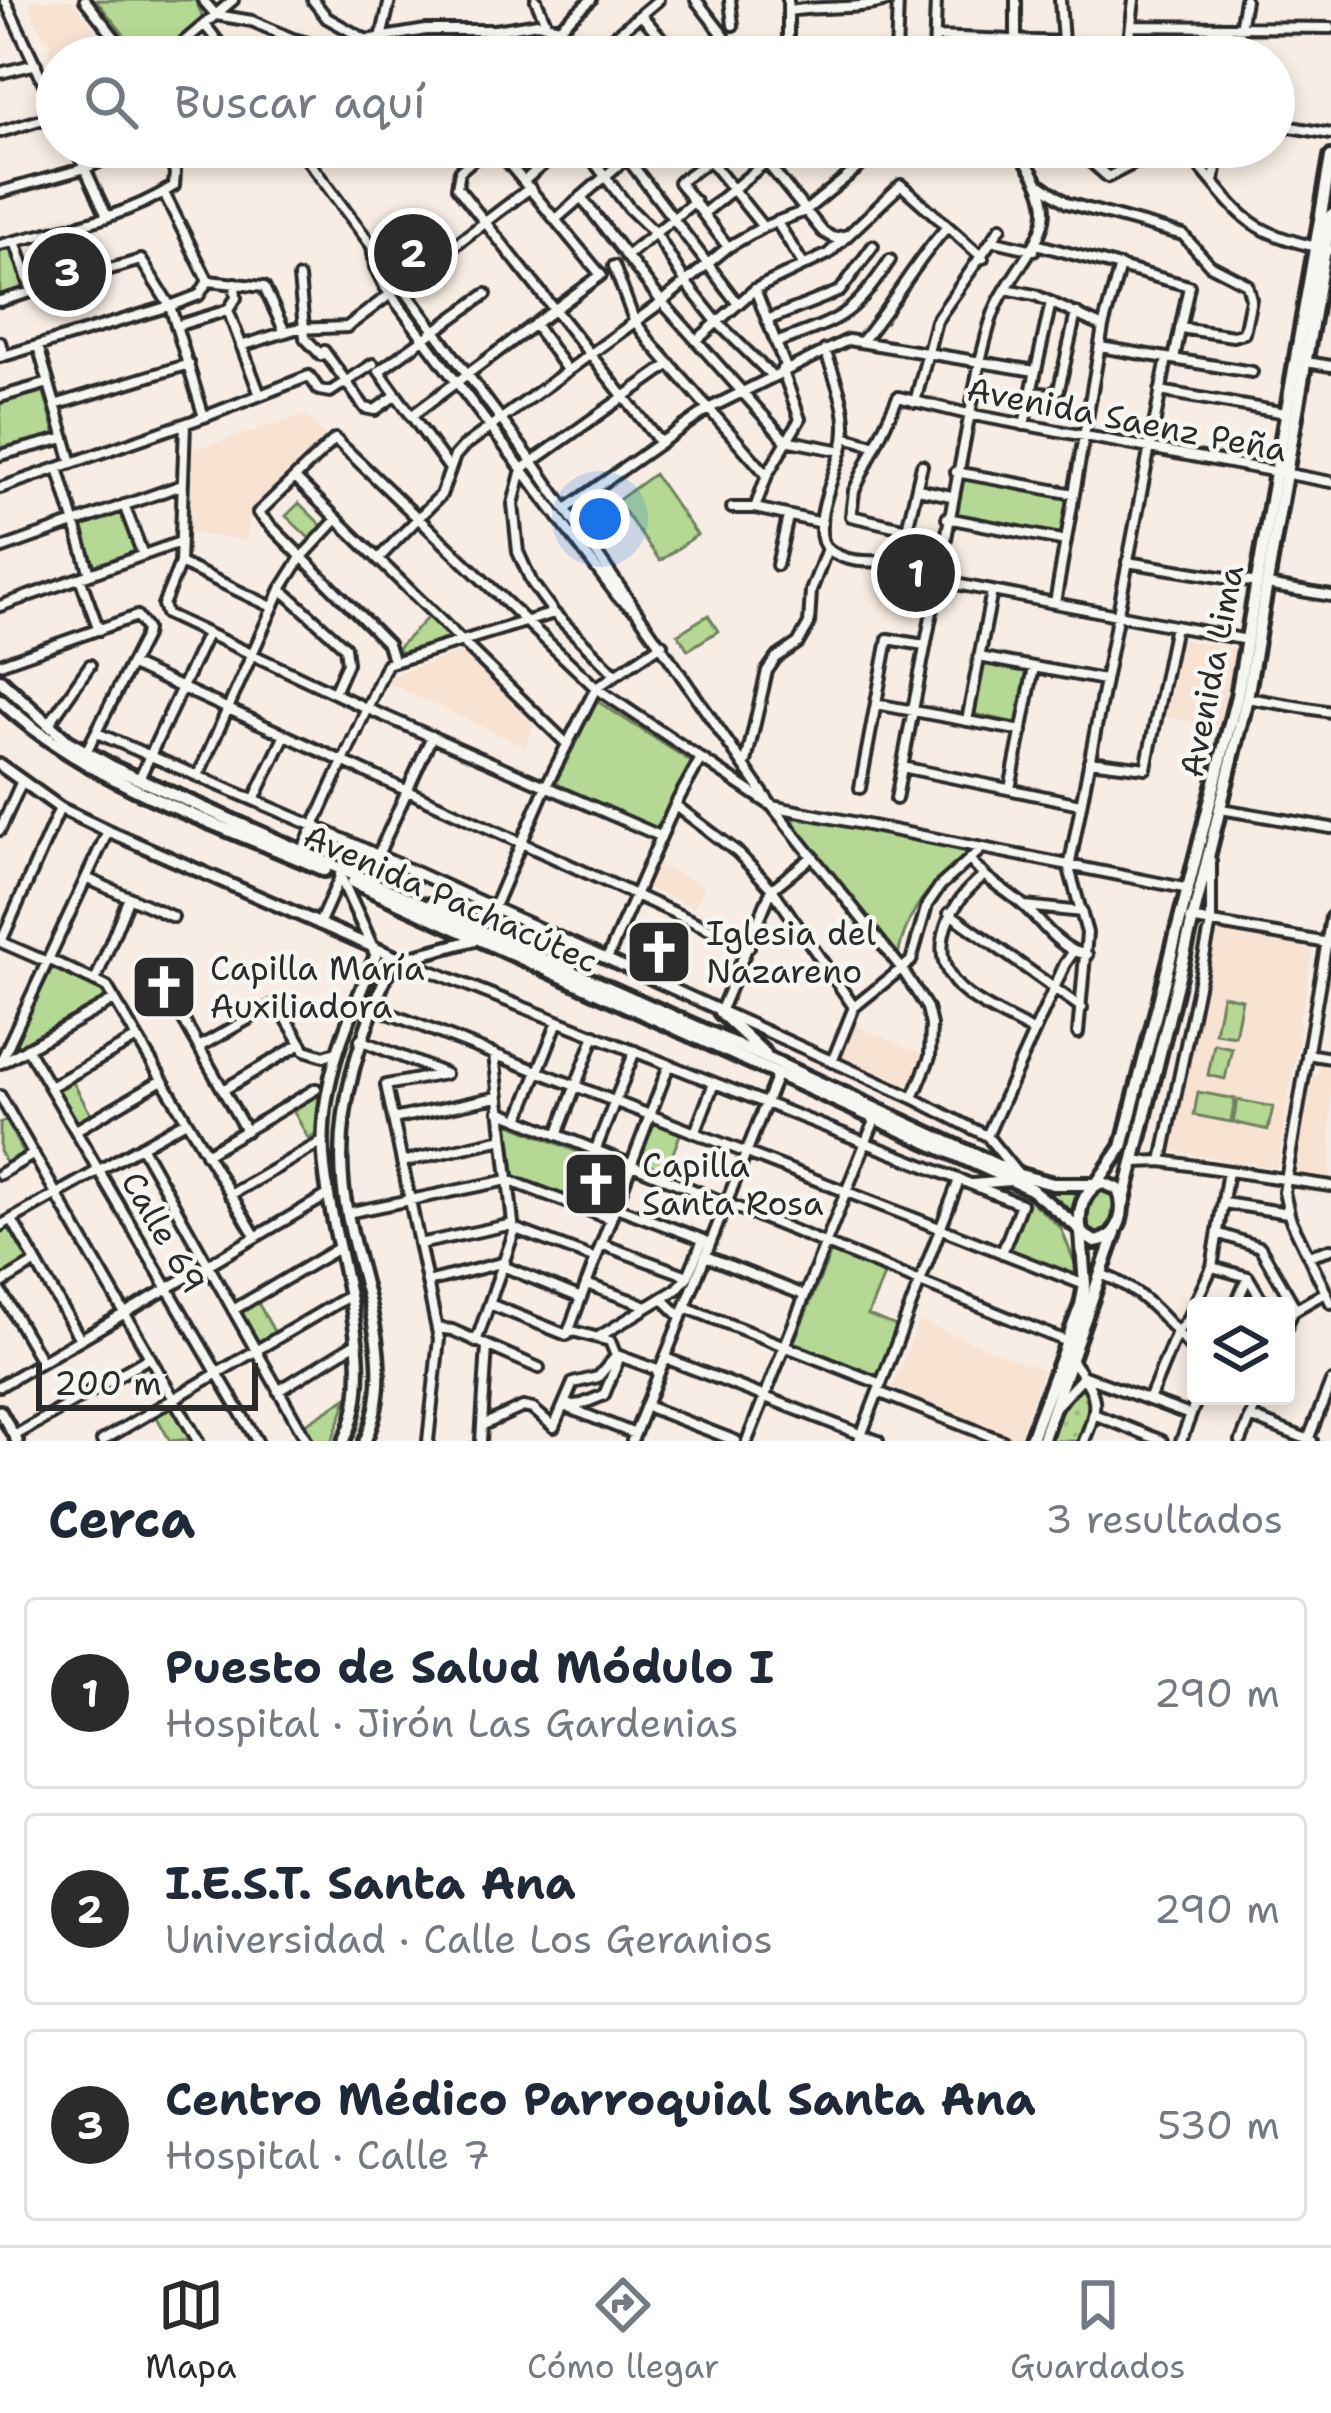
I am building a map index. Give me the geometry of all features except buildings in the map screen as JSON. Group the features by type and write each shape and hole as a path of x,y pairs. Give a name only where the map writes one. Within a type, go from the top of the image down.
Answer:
{"main road":[{"name":"Avenida Lima","path":"1096,1184 1122,1147 1211,856 1247,698 1281,473 1306,362 1324,248 1331,157"},
{"name":"Avenida Lima","path":"1281,473 1286,413 1331,215"},
{"name":"Avenida Lima","path":"1122,1208 1188,919 1189,890 1262,584"},
{"name":"Avenida Pachacútec","path":"0,680 86,754 302,852 475,940 1015,1177 1053,1184 1096,1184"},
{"name":"Avenida Pachacútec","path":"0,700 40,735 85,764 771,1060 1015,1177 1080,1231"},
{"path":"418,904 493,909"},
{"path":"720,1012 771,1060"},
{"path":"1030,1441 1085,1285 1080,1231 1083,1200 1096,1184 1109,1182 1118,1189 1122,1208 1103,1275 1042,1441"},
{"path":"1080,1231 1100,1242 1115,1233"}],"street":[{"path":"0,74 36,64 5,13 4,0"},
{"path":"85,0 113,36"},
{"path":"203,0 215,15 252,21 284,36"},
{"path":"192,36 233,0"},
{"path":"313,0 327,18 359,36"},
{"path":"381,36 390,0"},
{"path":"536,0 546,23"},
{"path":"560,28 591,0"},
{"path":"615,36 658,0"},
{"path":"696,0 724,36"},
{"path":"730,0 733,25"},
{"path":"788,36 788,5 868,5 893,0 895,36"},
{"path":"935,36 936,0"},
{"path":"1016,0 1016,36"},
{"path":"1060,0 1063,36"},
{"path":"1130,36 1135,0"},
{"path":"1238,36 1245,0"},
{"path":"641,14 660,36"},
{"path":"392,36 546,23 567,36"},
{"path":"205,25 214,36"},
{"path":"1132,26 1331,28"},
{"path":"0,132 36,120"},
{"path":"1295,128 1331,134"},
{"path":"0,192 86,168 107,216"},
{"path":"0,244 107,216 164,193 175,186 171,168"},
{"path":"314,168 566,508 772,806 902,969 927,1008 931,1025 930,1057 914,1098"},
{"path":"467,168 456,178 457,187 659,441"},
{"path":"411,416 601,275 511,168"},
{"path":"241,346 303,328 347,327 487,221 543,168"},
{"path":"599,168 656,234 718,323 771,375"},
{"path":"556,219 615,168"},
{"path":"635,168 738,304"},
{"path":"699,168 680,182 728,247"},
{"path":"716,168 764,227"},
{"path":"704,213 759,168"},
{"path":"771,168 828,236 851,235"},
{"path":"378,559 441,495 463,447 662,302 728,247 805,211 858,168"},
{"path":"1030,168 1042,185 1067,203 1183,235 1210,265 1247,284 1251,299 1244,333 1234,336 1180,328"},
{"path":"1098,168 1108,177 1125,168"},
{"path":"1200,168 1256,229 1324,248"},
{"path":"1213,183 1216,168"},
{"path":"697,340 755,289 828,254 901,185 983,258"},
{"path":"896,799 980,361 994,313 1035,247 1042,223 1042,185"},
{"path":"164,193 208,280"},
{"path":"581,197 662,302 785,440 842,452"},
{"path":"629,254 695,200"},
{"path":"778,224 803,264"},
{"path":"863,340 947,227"},
{"path":"922,465 907,529 851,516 854,491 898,397 915,402 940,312 1001,227"},
{"path":"15,241 32,292"},
{"path":"995,241 1120,266 1189,286 1160,391 1069,868 1082,912 1087,956 1078,1033"},
{"path":"371,244 375,267 390,294 618,597 649,625"},
{"path":"767,320 840,291 873,246"},
{"path":"0,302 141,260 170,307 205,417"},
{"path":"776,343 849,314 890,260"},
{"path":"614,266 634,320 766,475"},
{"path":"1055,603 1103,327 1120,266"},
{"path":"299,278 308,344 323,353 370,410 396,395"},
{"path":"208,280 264,287 285,332"},
{"path":"0,342 2,356 170,307 200,295 208,280"},
{"path":"176,326 227,310 236,298 235,283"},
{"path":"755,289 800,419 766,475 755,508"},
{"path":"1006,289 1052,302 1103,327"},
{"path":"0,488 309,376 324,393 424,339 486,294"},
{"path":"1024,425 1052,302"},
{"path":"227,310 260,395"},
{"path":"1031,392 1050,394 1059,389 1076,314"},
{"path":"535,325 567,370"},
{"path":"566,508 710,408 848,340 1035,370"},
{"path":"38,346 72,463"},
{"path":"1100,347 1252,372"},
{"path":"746,764 767,671 798,643 809,623 811,591 827,548 822,523 827,491 842,452 845,414 825,350"},
{"path":"1306,362 1331,366"},
{"path":"55,405 189,364"},
{"path":"614,673 554,613 520,562 513,504 522,470 532,461 670,364"},
{"path":"376,368 451,470"},
{"path":"0,397 49,383"},
{"path":"1160,391 1286,413"},
{"name":"Avenida Saenz Peña","path":"915,402 1331,482"},
{"path":"185,424 180,563 164,611 366,708 661,836"},
{"path":"845,437 873,445"},
{"path":"0,455 64,438"},
{"path":"393,660 388,644 258,514 335,440 596,688 772,806 1189,890"},
{"path":"58,467 98,630"},
{"path":"956,472 1074,494"},
{"path":"295,478 567,744"},
{"path":"0,549 182,485"},
{"path":"917,489 951,496"},
{"path":"124,505 143,555"},
{"path":"732,508 755,508 822,523"},
{"path":"777,565 788,517"},
{"path":"947,518 1066,541"},
{"path":"197,776 281,589 300,559 337,519"},
{"path":"0,606 180,542"},
{"path":"827,548 857,561 904,562 992,591 1247,640"},
{"path":"1127,562 1331,596"},
{"path":"180,563 272,607"},
{"path":"281,589 344,647 347,663 334,693"},
{"path":"967,721 992,591"},
{"path":"302,852 383,669 393,660 554,613"},
{"path":"0,664 137,616 145,636 86,754"},
{"path":"1089,761 1146,768 1175,626"},
{"path":"139,779 206,634"},
{"path":"860,788 888,639 924,645"},
{"path":"493,909 546,785 596,688 662,644"},
{"path":"979,657 1104,680"},
{"path":"49,725 90,665"},
{"path":"132,665 749,947"},
{"path":"1010,790 1034,667"},
{"path":"1247,698 1331,712"},
{"path":"876,704 1022,731"},
{"name":"Avenida Pachacútec","path":"97,733 314,826 914,1098 987,1136 1015,1177"},
{"path":"254,800 285,735"},
{"path":"378,855 432,736"},
{"path":"607,959 700,760"},
{"name":"Avenida Pachacútec","path":"0,765 60,808 319,926 1021,1204 1002,1253"},
{"path":"902,767 1080,804"},
{"path":"0,830 21,783"},
{"path":"675,805 737,852 772,889 854,1007"},
{"path":"60,808 1,941 103,982 256,1237"},
{"path":"1221,808 1331,828"},
{"path":"0,1063 108,831"},
{"path":"832,1062 854,1007 902,969 916,950 928,905 940,886 980,850"},
{"path":"720,1012 772,889 813,856"},
{"name":"Avenida Lima","path":"1162,1161 1210,923 1211,856"},
{"path":"970,860 982,877 1024,905 1059,944 1087,956"},
{"path":"319,926 341,873"},
{"path":"341,873 376,950 336,1052 323,1141 326,1196 356,1343 358,1398 344,1441"},
{"path":"982,877 964,891 950,914 942,940 943,957 955,982 968,995 1034,1032"},
{"path":"86,878 172,917"},
{"path":"96,979 129,897"},
{"path":"1024,905 1082,912"},
{"path":"950,914 1082,1008"},
{"path":"1331,917 1285,1180 1288,1213 1331,1303"},
{"path":"1188,919 1329,944"},
{"path":"365,1441 377,1408 380,1365 347,1213 341,1160 344,1112 360,1040 392,962 475,940"},
{"path":"987,1136 1075,951"},
{"path":"0,1063 114,1000"},
{"path":"199,1047 277,1003 299,1045 317,1055 336,1052"},
{"path":"373,1007 1085,1285"},
{"path":"183,1019 246,1131"},
{"path":"519,1120 558,1021"},
{"path":"556,1135 595,1035"},
{"path":"50,1088 137,1039"},
{"path":"360,1040 445,1073 386,1085 437,1328 439,1353 428,1441"},
{"path":"223,1090 299,1045"},
{"name":"Calle 69","path":"27,1048 257,1441"},
{"path":"595,1151 635,1051"},
{"path":"476,1342 506,1264 513,1226 494,1054"},
{"path":"1307,1054 1331,1058"},
{"path":"404,1058 409,1081"},
{"path":"568,1333 669,1064"},
{"path":"601,1336 663,1299 688,1276 725,1205 777,1075"},
{"path":"76,1130 162,1080"},
{"path":"695,1133 714,1083"},
{"path":"206,1154 316,1089"},
{"path":"0,1096 197,1440"},
{"path":"393,1119 497,1096"},
{"path":"499,1111 1068,1342"},
{"path":"0,1120 10,1114"},
{"path":"747,1441 875,1118"},
{"path":"0,1226 186,1121"},
{"path":"402,1162 503,1139"},
{"path":"230,1195 323,1141"},
{"path":"141,1146 307,1441"},
{"path":"0,1174 34,1154"},
{"path":"1134,1162 1162,1161 1331,1186"},
{"path":"1149,1400 1177,1332 1213,1267 1228,1171"},
{"path":"970,1184 1015,1177"},
{"path":"347,1213 508,1180 611,1219"},
{"path":"860,1438 959,1180"},
{"path":"0,1386 326,1196"},
{"path":"1224,1203 1288,1213"},
{"path":"616,1207 707,1241"},
{"path":"12,1220 80,1339"},
{"path":"419,1244 513,1226 596,1259"},
{"path":"1220,1234 1260,1247 1284,1297"},
{"path":"563,1406 634,1437 707,1241"},
{"path":"601,1244 688,1276"},
{"path":"233,1310 337,1249"},
{"path":"1308,1256 1331,1249"},
{"path":"705,1256 805,1296"},
{"path":"36,1262 0,1287 41,1362"},
{"path":"427,1282 506,1264 581,1298"},
{"path":"1213,1267 1248,1277 1260,1297"},
{"path":"1103,1275 1125,1284 1187,1344"},
{"path":"1239,1297 1248,1277"},
{"path":"586,1284 649,1307"},
{"path":"1295,1309 1326,1292"},
{"path":"101,1441 347,1297"},
{"path":"663,1299 683,1312 785,1346 1003,1441"},
{"path":"492,1305 568,1333 610,1341 617,1355 615,1374 604,1396 563,1406"},
{"path":"437,1328 452,1330 538,1368"},
{"path":"278,1391 356,1343"},
{"path":"481,1441 487,1346"},
{"path":"617,1355 660,1371"},
{"path":"483,1425 523,1407 554,1426 573,1383 598,1377 617,1355"},
{"path":"0,1412 16,1438 150,1357"},
{"path":"665,1358 860,1438 878,1441"},
{"path":"1072,1360 1096,1400 1096,1415 1084,1441"},
{"path":"1084,1376 1190,1415"},
{"path":"1055,1408 1084,1376"},
{"path":"1250,1418 1309,1440 1331,1382"},
{"path":"1181,1441 1194,1405"},
{"path":"1241,1441 1255,1405"},
{"path":"646,1406 736,1441"},
{"path":"1096,1415 1162,1441"}],"shaded area":[{"path":"27,0 72,0 101,36 44,36"},
{"path":"1135,29 1212,31 1211,36 1134,36"},
{"path":"417,239 430,256 407,273 394,256"},
{"path":"305,415 330,439 251,513 247,541 190,533 189,451"},
{"path":"890,572 925,578 920,603 886,597"},
{"path":"1181,639 1235,649 1221,727 1166,717"},
{"path":"463,651 534,726 525,747 388,683 392,676"},
{"path":"657,864 705,886 694,908 646,887"},
{"path":"1215,932 1313,949 1297,1019 1301,1024 1277,1168 1172,1151"},
{"path":"855,1025 925,1055 911,1086 841,1056"},
{"path":"1320,1065 1331,1067 1331,1180 1293,1172 1309,1075 1318,1076"},
{"path":"919,1321 1043,1370 1019,1439 893,1388"}],"green space":[{"path":"96,0 195,0 205,21 187,36 125,36"},
{"path":"9,248 25,287 0,298 0,250"},
{"path":"43,389 56,436 0,451 0,402"},
{"path":"654,474 697,535 660,561 617,501"},
{"path":"960,477 1071,498 1064,534 953,514"},
{"path":"299,503 322,526 309,538 286,516"},
{"path":"121,512 138,552 91,569 79,528"},
{"path":"708,615 718,631 688,650 678,634"},
{"path":"429,616 450,635 450,641 400,654 398,648"},
{"path":"984,662 1027,671 1017,723 974,714"},
{"path":"597,701 693,763 654,832 554,786"},
{"path":"794,819 972,853 924,897 908,924 898,956 795,827"},
{"path":"53,966 99,987 107,1000 9,1056"},
{"path":"1222,995 1242,999 1235,1036 1215,1033"},
{"path":"1214,1044 1232,1048 1225,1079 1208,1075"},
{"path":"73,1082 92,1117 77,1126 57,1091"},
{"path":"1198,1092 1235,1099 1231,1122 1194,1115"},
{"path":"312,1095 320,1098 317,1134 308,1138 292,1108"},
{"path":"1238,1100 1273,1107 1268,1130 1233,1122"},
{"path":"6,1120 24,1155 7,1165 0,1151 0,1123"},
{"path":"653,1122 681,1132 665,1174 638,1164"},
{"path":"508,1123 624,1171 609,1213 515,1179"},
{"path":"1024,1180 1082,1189 1073,1216 1071,1216"},
{"path":"1106,1188 1113,1195 1112,1216 1103,1234 1093,1236 1086,1224 1087,1207 1097,1190"},
{"path":"1027,1198 1061,1228 1079,1274 1072,1276 1006,1250"},
{"path":"11,1227 31,1260 0,1278 0,1233"},
{"path":"831,1252 885,1273 868,1315 901,1328 881,1378 794,1342"},
{"path":"257,1301 276,1335 260,1344 240,1310"},
{"path":"1082,1386 1088,1388 1094,1406 1082,1441 1049,1441 1059,1411"},
{"path":"348,1397 332,1441 313,1441 304,1425"},
{"path":"172,1404 192,1439 170,1441 155,1414"}],"place":[{"name":"I.E.S.T. Santa Ana","path":"413,253"},
{"name":"Centro Médico Parroquial Santa Ana","path":"67,272"},
{"name":"Puesto de Salud Módulo I","path":"916,573"},
{"name":"Iglesia del Nazareno","path":"659,952"},
{"name":"Capilla María Auxiliadora","path":"164,987"},
{"name":"Capilla Santa Rosa","path":"596,1184"}]}
